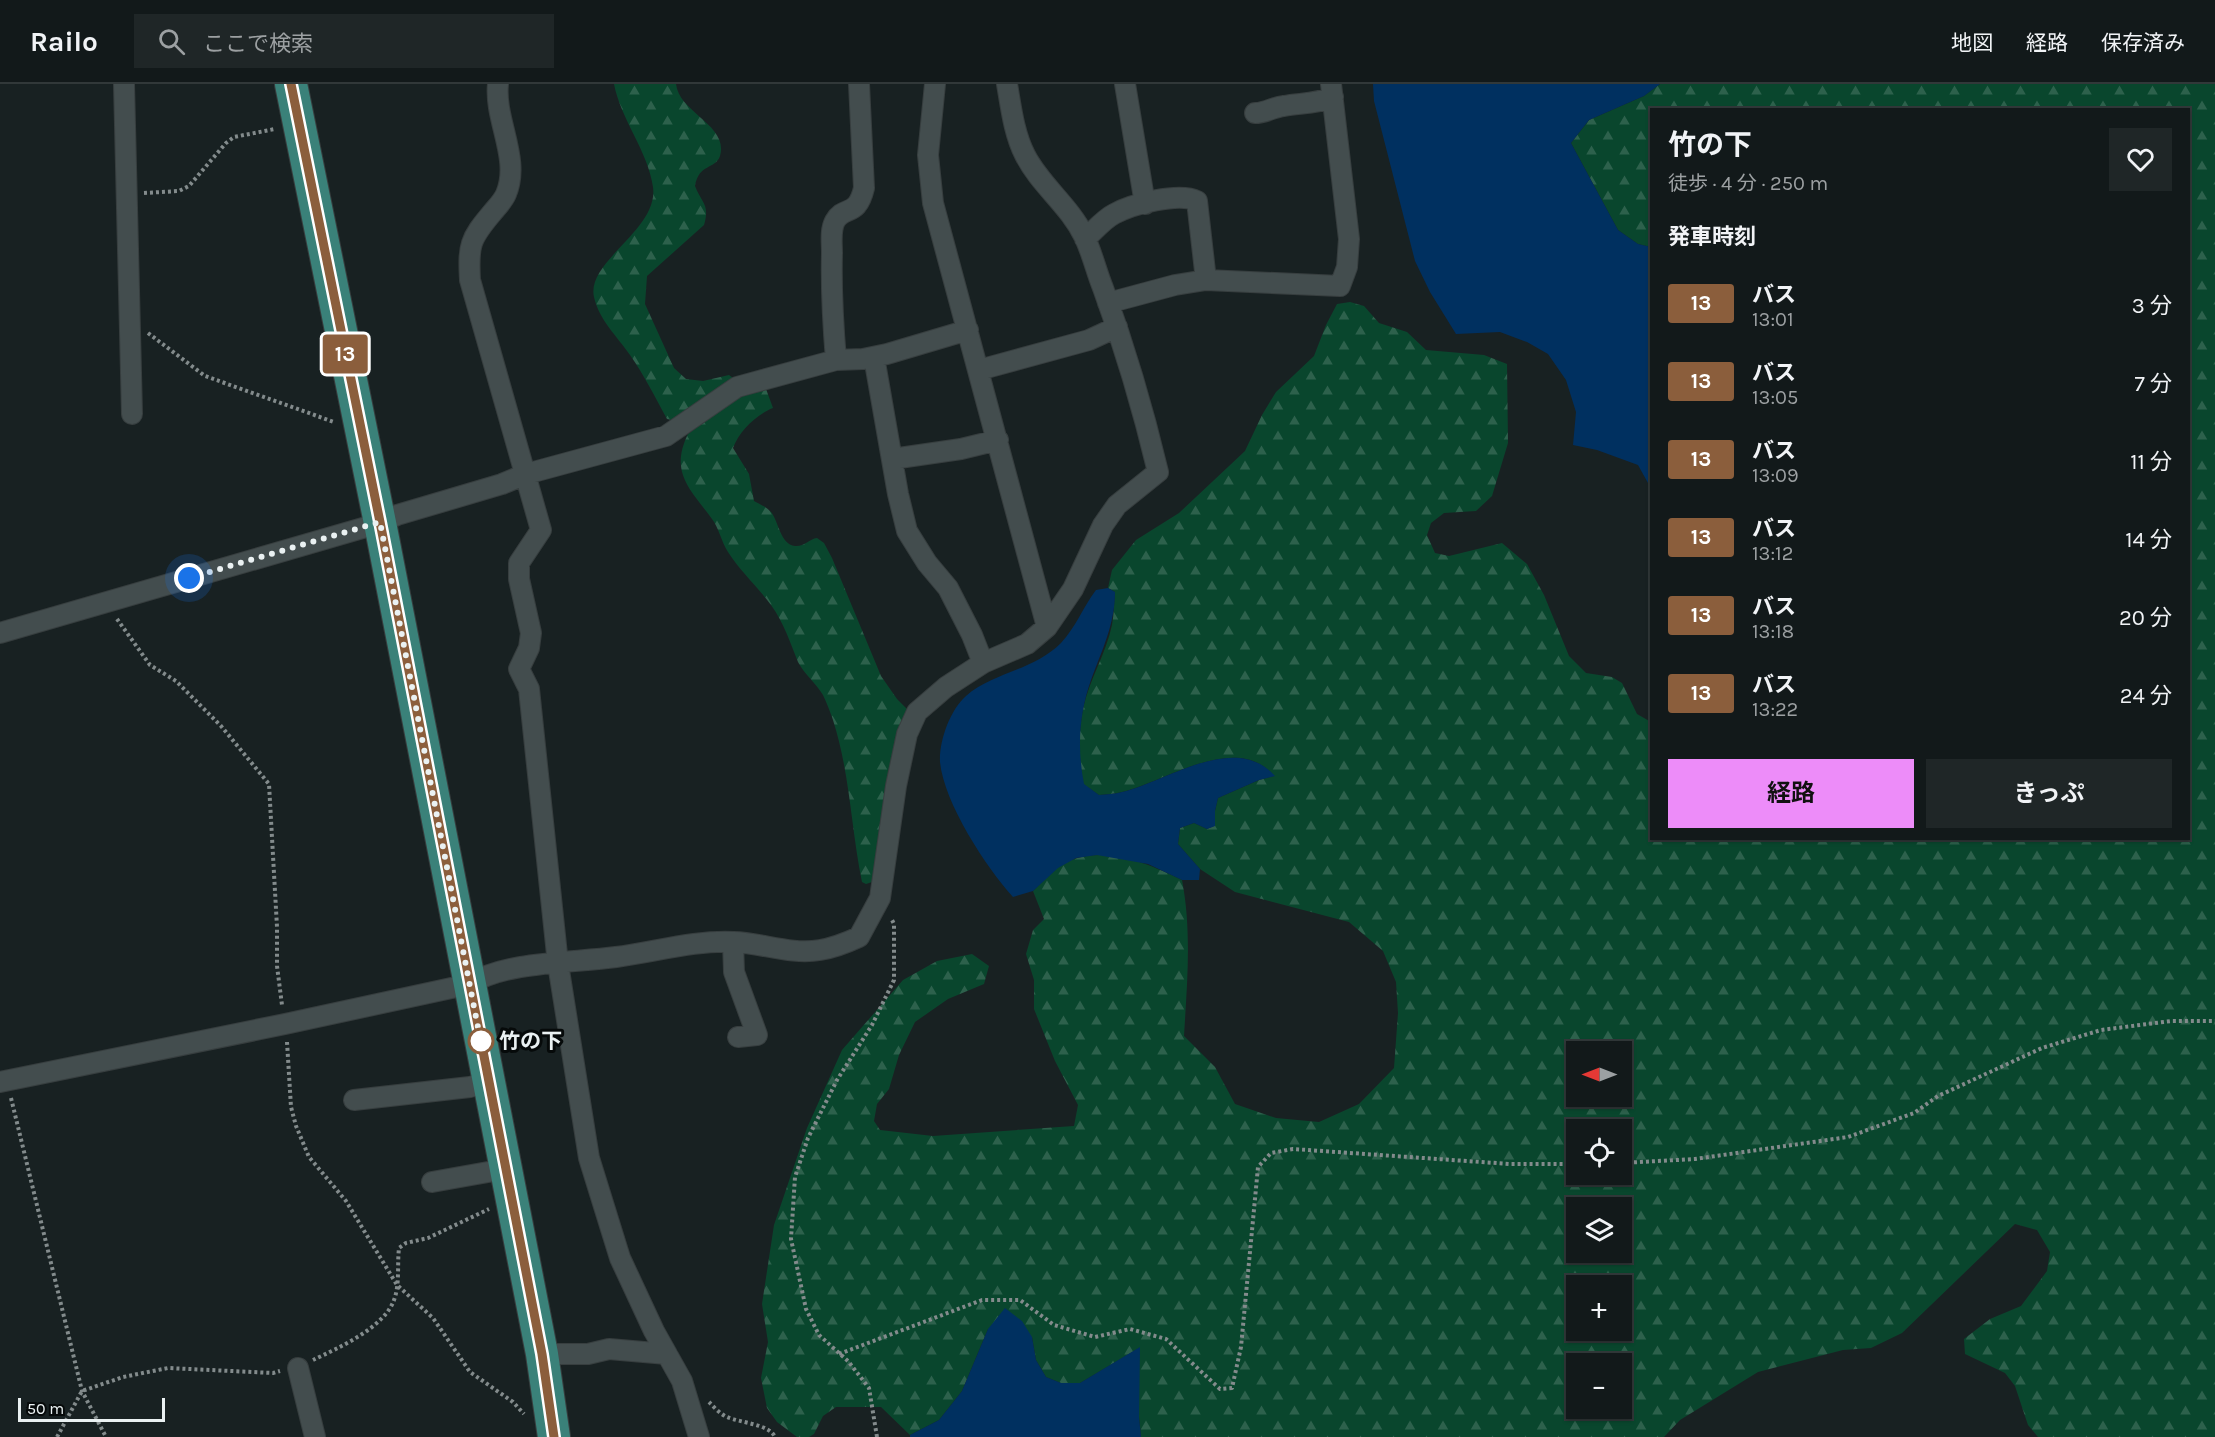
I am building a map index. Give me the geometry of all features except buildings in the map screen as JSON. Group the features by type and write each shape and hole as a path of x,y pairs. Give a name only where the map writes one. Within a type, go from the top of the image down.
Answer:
{"main road":[{"path":"291,84 380,522 542,1354 554,1437"}],"street":[{"path":"124,84 132,414"},
{"path":"498,84 498,112 510,159 510,178 506,194 475,232 471,244 470,280 541,530 519,563 519,579 531,633 529,648 519,669 529,689 558,964 589,1158 620,1258 654,1331 682,1381 699,1437"},
{"path":"836,360 831,286 832,230 836,220 842,214 855,208 861,200 864,188 860,84"},
{"path":"935,84 928,136 929,178 933,203 1047,627"},
{"path":"3,1081 470,984 484,975 509,969 617,957 683,945 733,942 800,951 818,951 858,938 880,898 896,786 907,734 917,712 946,687 983,663 1027,644 1047,627 1073,589 1103,525 1117,505 1158,472 1145,415 1117,327 1085,239 1077,221 1024,154 1012,115 1007,84"},
{"path":"1125,84 1145,204"},
{"path":"1108,303 1175,285 1206,280 1340,286 1347,267 1348,239 1332,91"},
{"path":"1255,113 1266,112 1285,105 1320,103 1332,91"},
{"path":"1085,239 1113,214 1170,198 1189,197 1197,201 1206,280"},
{"path":"979,370 1089,340 1117,327"},
{"path":"0,633 380,522 396,515 502,484 526,474 666,436 737,387 836,360 874,357 968,330"},
{"path":"874,357 898,494 907,531 927,563 948,588 968,626 983,663"},
{"path":"892,459 961,449 998,440"},
{"path":"733,942 734,972 758,1035 738,1037"},
{"path":"354,1100 470,1087 488,1082"},
{"path":"432,1182 508,1184"},
{"path":"542,1354 588,1354 609,1349 668,1354"},
{"path":"298,1368 315,1437"}],"path":[{"path":"126,193 179,191 189,186 226,143 234,137 299,126"},
{"path":"129,317 206,376 339,423 359,420"},
{"path":"877,1437 869,1388 848,1361 819,1335 806,1309 791,1239 795,1177 808,1138 837,1080 872,1025 894,981 894,924 880,898"},
{"path":"1632,1162 1695,1159 1848,1137 1914,1113 1938,1096 2052,1045 2101,1030 2171,1021 2215,1021"},
{"path":"3,1081 82,1390 106,1437"},
{"path":"839,1353 982,1300 1020,1300 1054,1325 1095,1337 1130,1329 1166,1339 1220,1389 1232,1388 1241,1347 1258,1167 1271,1153 1293,1149 1480,1160 1510,1164 1566,1164"},
{"path":"57,1437 82,1390 123,1377 168,1368 273,1373 298,1368 350,1342 381,1319 389,1309 394,1299 399,1248 406,1243 428,1238 508,1184"},
{"path":"682,1381 724,1416 764,1427 775,1437"}],"green space":[{"path":"614,84 676,84 685,103 711,127 721,145 718,160 703,170 695,186 706,208 704,225 647,276 645,304 674,368 686,379 703,381 729,375 733,378 732,383 672,420 667,419 635,363 604,320 594,297 594,284 601,271 635,231 652,203 653,187 646,161 622,110"},
{"path":"1660,84 2215,84 2215,1437 2038,1437 2028,1425 2015,1386 2005,1373 1965,1354 1964,1339 1990,1319 2021,1306 2047,1271 2050,1252 2037,1230 2015,1224 1902,1333 1871,1348 1843,1350 1758,1372 1680,1420 1664,1437 1141,1437 1139,1348 1080,1383 1061,1383 1046,1377 1036,1360 1032,1337 988,1329 962,1391 939,1420 910,1435 881,1407 836,1407 823,1416 814,1434 809,1437 797,1437 777,1422 767,1408 761,1378 768,1342 762,1304 774,1225 807,1128 842,1050 903,980 937,961 972,954 989,966 984,984 948,999 915,1022 899,1055 889,1089 877,1104 874,1121 880,1130 933,1136 1074,1126 1078,1105 1055,1061 1034,1009 1034,980 1026,954 1033,930 1044,919 1033,891 1057,868 1072,860 1103,855 1136,861 1182,880 1188,939 1184,1036 1215,1067 1235,1104 1276,1118 1319,1122 1359,1104 1394,1068 1398,1013 1396,982 1383,951 1349,922 1235,892 1200,869 1178,844 1180,828 1194,823 1207,829 1214,826 1218,798 1274,776 1259,763 1241,758 1221,759 1200,763 1139,787 1114,794 1099,795 1083,784 1081,765 1080,738 1083,709 1112,625 1115,592 1108,588 1112,570 1136,540 1179,513 1245,451 1276,392 1314,356 1337,304 1350,302 1364,306 1379,323 1407,332 1426,350 1484,355 1507,364 1508,443 1492,496 1476,511 1444,513 1431,523 1427,535 1435,553 1449,556 1502,543 1527,564 1544,595 1569,656 1586,673 1612,677 1622,683 1637,714 1650,721 1650,840 2190,840 2190,108 1650,108 1650,247 1638,244 1618,230 1571,143 1589,120 1644,96"},
{"path":"766,389 773,408 749,424 733,448 749,474 754,501 771,512 783,537 790,544 801,545 817,538 824,543 881,676 897,699 909,711 876,870 872,882 866,884 862,882 839,740 824,698 803,671 776,612 728,552 714,523 690,490 682,470 683,448 688,434 739,397"}],"water":[{"path":"1373,84 1660,84 1644,96 1589,120 1571,143 1618,230 1638,244 1650,247 1650,499 1648,483 1638,465 1597,450 1573,445 1576,412 1566,380 1548,354 1527,342 1500,332 1456,334 1430,292 1415,261 1374,101"},
{"path":"1108,588 1115,592 1113,615 1087,693 1082,718 1080,757 1084,784 1099,795 1119,793 1200,763 1240,758 1259,763 1275,776 1259,780 1218,798 1215,826 1207,829 1194,823 1180,828 1178,844 1200,869 1199,880 1182,880 1148,864 1097,855 1076,858 1058,868 1033,891 1013,897 979,852 949,796 940,762 944,736 950,717 966,696 988,682 1026,666 1050,652 1066,637 1096,590"},
{"path":"1005,1308 1022,1321 1032,1337 1036,1360 1046,1377 1061,1383 1080,1383 1140,1347 1141,1437 910,1437 939,1420 962,1391 988,1329"}],"bus line":[{"name":"13","path":"291,84 380,522 542,1354 554,1437"}],"place":[{"name":"竹の下","path":"481,1041"}],"route":[{"path":"189,578 380,522 481,1043 481,1041"}]}
